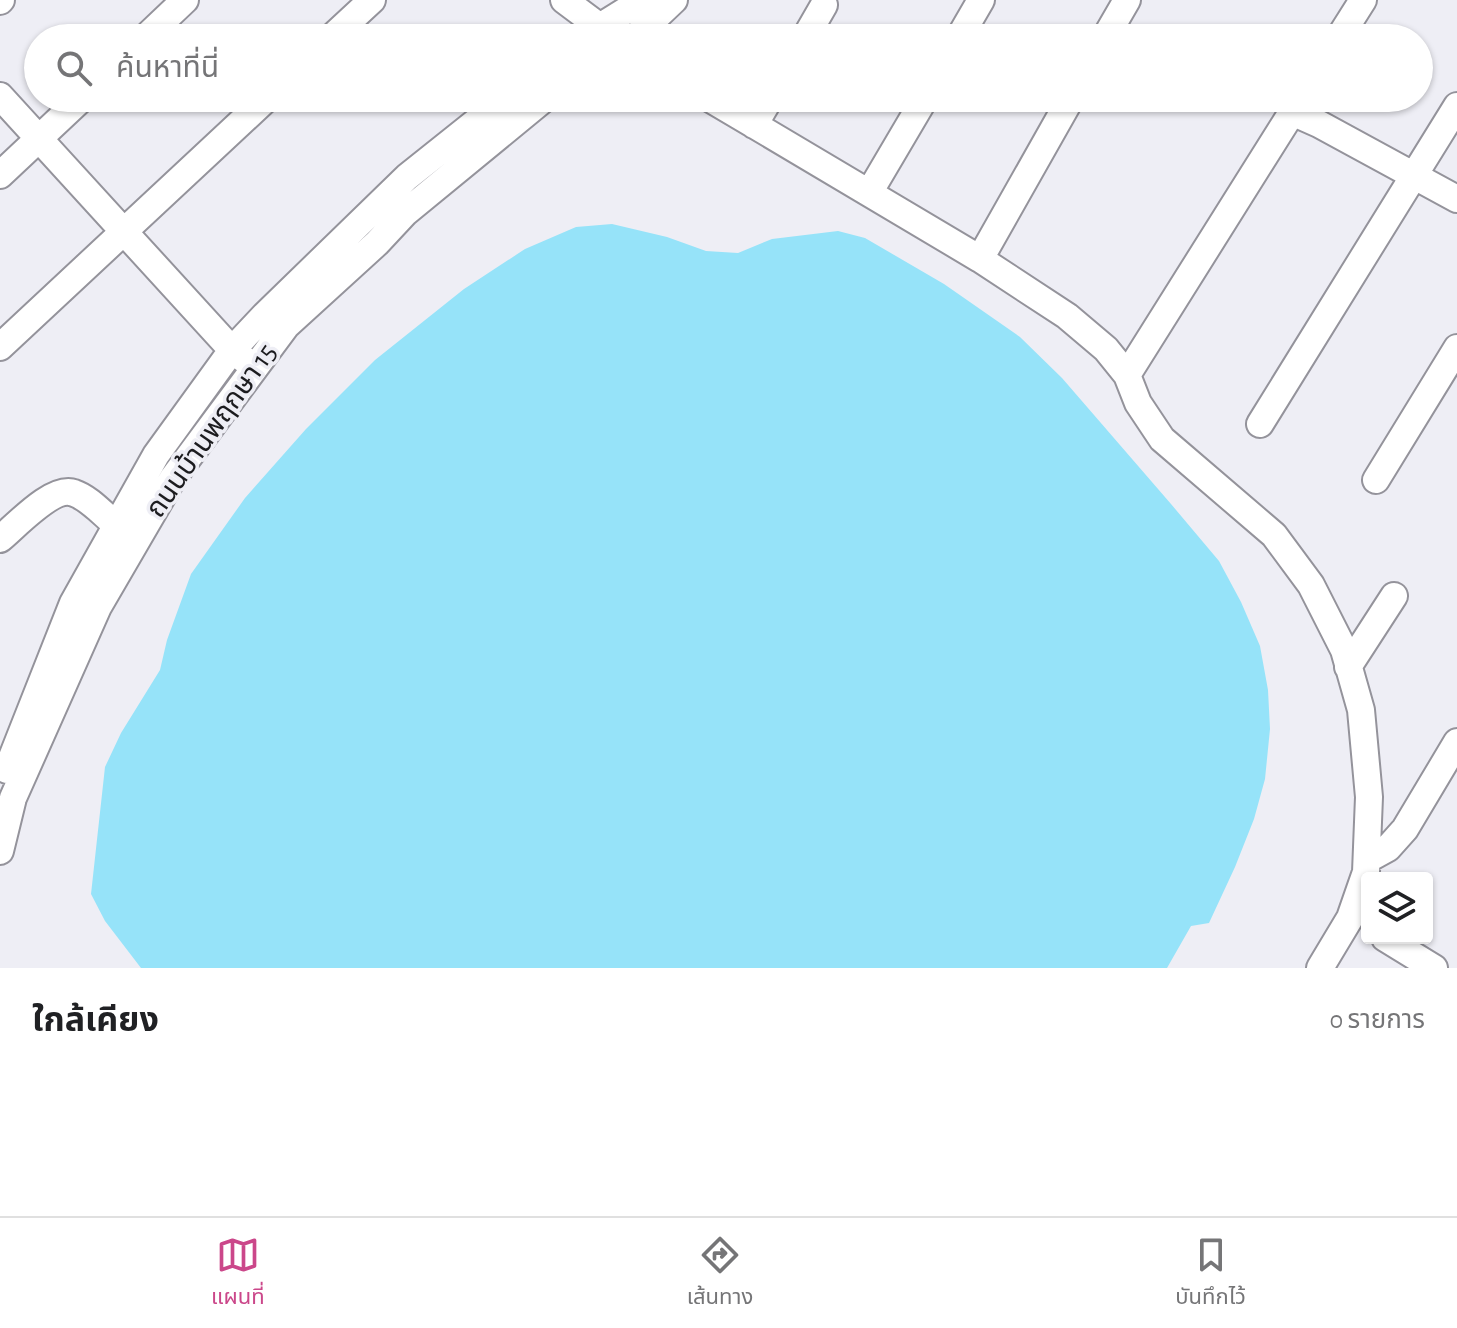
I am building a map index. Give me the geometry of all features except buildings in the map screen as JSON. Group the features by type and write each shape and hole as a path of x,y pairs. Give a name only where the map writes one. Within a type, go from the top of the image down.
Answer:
{"street":[{"path":"160,24 185,0"},
{"path":"346,24 372,0"},
{"path":"564,0 589,24"},
{"path":"612,24 643,0"},
{"path":"649,24 674,0"},
{"path":"967,24 981,0"},
{"path":"1113,24 1127,0"},
{"path":"1348,24 1363,0"},
{"path":"813,24 824,5"},
{"path":"0,96 232,350 255,367"},
{"path":"1260,424 1457,106"},
{"path":"0,175 67,112"},
{"path":"0,347 252,112"},
{"name":"ถนนบ้านพฤกษา 15","path":"0,788 73,603 156,455 232,350 265,315 407,177 488,112"},
{"name":"ถนนบ้านพฤกษา 15","path":"0,851 13,798 98,607 173,478 286,326 377,243 405,213 528,112"},
{"path":"732,112 980,259 1067,316 1106,349 1127,375 1138,403 1162,439 1274,535 1311,585 1344,650 1361,710 1369,797 1368,859 1359,922 1320,968"},
{"path":"754,125 762,112"},
{"path":"869,193 917,112"},
{"path":"980,259 1063,112"},
{"path":"1127,375 1293,112"},
{"path":"1309,112 1457,199"},
{"path":"1376,480 1457,348"},
{"path":"0,539 54,494 65,491 78,494 115,524"},
{"path":"1348,667 1394,596"},
{"path":"1368,859 1388,848 1405,829 1457,742"},
{"path":"1395,944 1434,968"}],"water":[{"path":"612,224 667,237 706,251 738,253 772,239 838,231 865,238 944,284 1020,337 1062,378 1219,561 1260,646 1268,690 1270,729 1265,779 1254,819 1209,923 1191,926 1167,968 141,968 105,921 91,894 105,767 121,733 160,670 167,640 191,574 245,498 306,429 375,360 464,289 525,249 576,227"}]}
